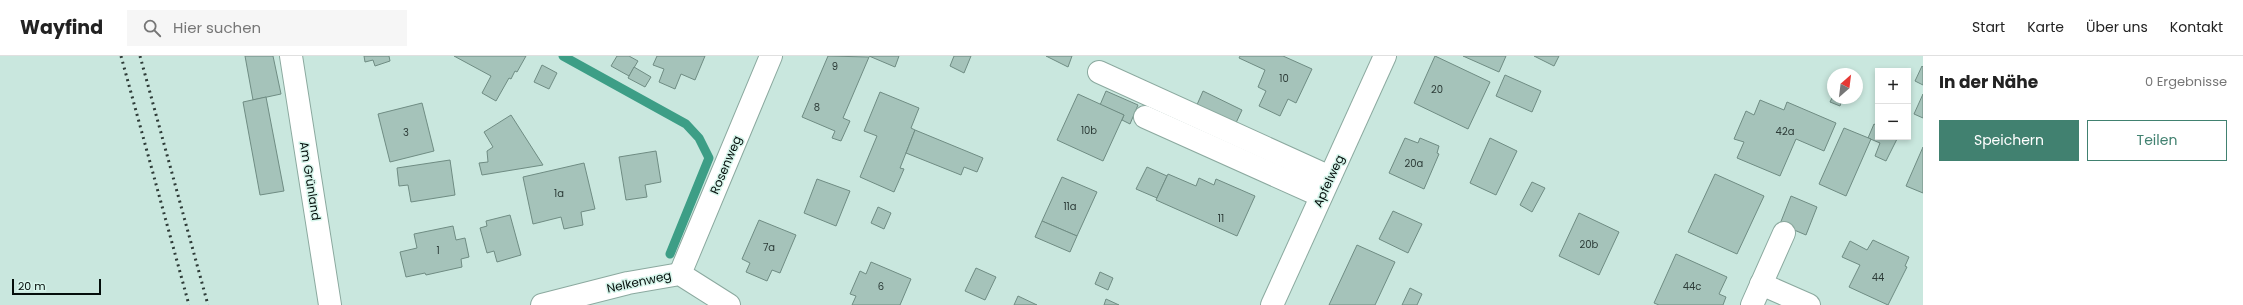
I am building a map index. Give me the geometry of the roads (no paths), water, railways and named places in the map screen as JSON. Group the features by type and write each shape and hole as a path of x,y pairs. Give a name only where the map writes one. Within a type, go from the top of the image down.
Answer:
{"street":[{"name":"Am Grünland","path":"291,56 330,305"},
{"name":"Rosenweg","path":"680,274 771,56"},
{"name":"Apfelweg","path":"1272,305 1385,56"},
{"path":"1099,72 1326,187"},
{"path":"1145,117 1326,187"},
{"path":"1752,305 1784,233"},
{"name":"Nelkenweg","path":"542,305 573,301 628,283 680,274 729,305"},
{"path":"1761,284 1809,305"}],"waterway":[{"path":"563,56 686,124 699,138 709,158 670,254"}],"railway":[{"path":"121,56 189,305"},
{"path":"140,56 208,305"}]}
